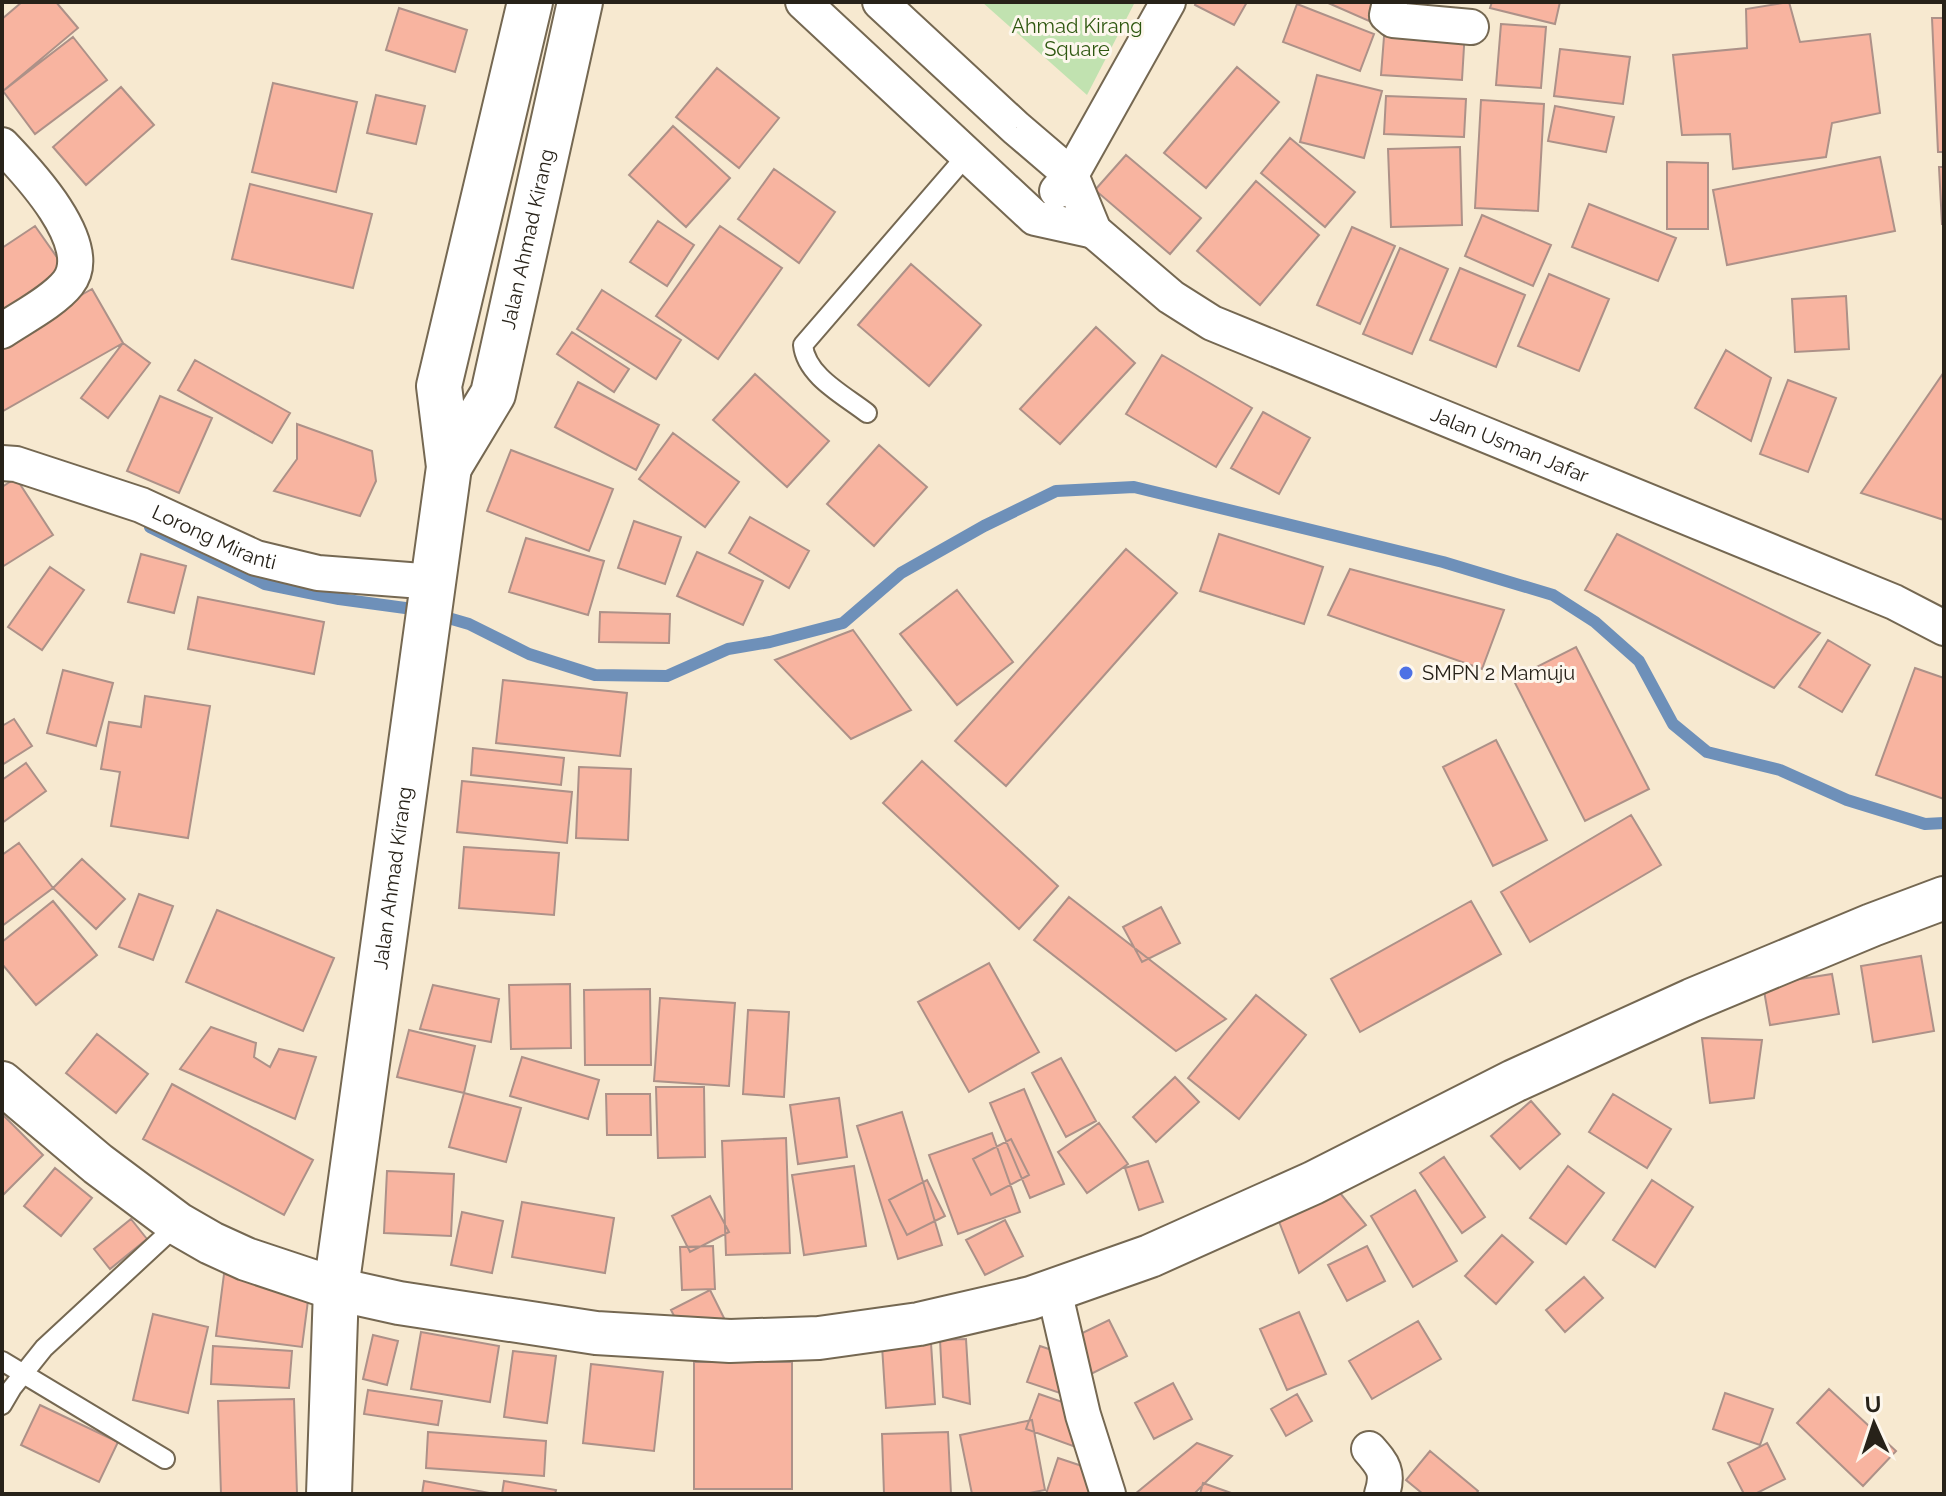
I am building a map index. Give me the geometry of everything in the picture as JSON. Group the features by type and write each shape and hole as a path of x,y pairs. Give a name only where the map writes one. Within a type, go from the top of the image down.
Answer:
{"main road":[{"name":"Jalan Ahmad Kirang","path":"329,1494 336,1289 449,467 439,386 530,2"},
{"name":"Jalan Ahmad Kirang","path":"449,467 493,394 578,3"},
{"path":"468,259 520,273"}],"street":[{"path":"803,2 1035,218 1094,231"},
{"path":"880,2 1071,175 1094,231"},
{"path":"1035,218 1071,175 1168,2"},
{"path":"1390,2 1387,15 1393,20 1471,27"},
{"path":"883,76 917,37"},
{"path":"2,145 38,183 66,228 76,264 68,284 2,331"},
{"name":"Jalan Usman Jafar","path":"1094,231 1171,297 1223,329 1894,602 1944,628"},
{"name":"Lorong Miranti","path":"2,463 16,464 141,505 256,558 318,573 434,588"},
{"path":"2,1083 98,1164 178,1224 246,1259 336,1289 414,1306 596,1333 730,1341 819,1338 919,1324 1031,1298 1150,1256 1313,1183 1514,1081 1692,1000 1944,898"},
{"path":"1054,1290 1083,1415 1108,1494"},
{"path":"1369,1449 1385,1467 1387,1476 1382,1494"}],"lane":[{"path":"867,413 813,370 804,359 803,345 967,155"},
{"path":"2,1405 44,1348 178,1224"},
{"path":"2,1361 165,1459"}],"green space":[{"name":"Ahmad Kirang Square","path":"982,2 1135,2 1087,95"}],"building":[{"path":"22,2 56,2 78,28 3,91 2,19"},
{"path":"1196,2 1247,2 1234,25 1195,5"},
{"path":"1326,2 1377,2 1369,21"},
{"path":"1492,2 1560,2 1555,24 1490,8"},
{"path":"1789,2 1800,42 1870,34 1880,113 1832,123 1826,157 1733,169 1730,134 1682,135 1673,55 1747,48 1746,9"},
{"path":"1297,4 1374,34 1360,71 1283,42"},
{"path":"399,8 467,30 455,72 386,50"},
{"path":"1932,18 1944,18 1944,152 1938,152"},
{"path":"1385,24 1465,30 1462,80 1381,75"},
{"path":"1501,24 1546,27 1541,88 1496,85"},
{"path":"73,37 107,80 35,134 3,91"},
{"path":"1560,49 1630,57 1623,104 1554,96"},
{"path":"1237,67 1279,102 1206,188 1164,153"},
{"path":"717,68 779,118 739,168 676,117"},
{"path":"1317,75 1382,91 1364,158 1300,142"},
{"path":"273,83 357,102 336,192 252,172"},
{"path":"121,87 154,125 86,185 53,147"},
{"path":"376,95 425,106 416,144 367,133"},
{"path":"1386,96 1466,99 1464,137 1384,134"},
{"path":"1481,100 1544,104 1538,211 1475,208"},
{"path":"1555,106 1614,117 1606,152 1548,141"},
{"path":"673,126 730,178 686,227 629,175"},
{"path":"1290,138 1355,192 1325,227 1261,173"},
{"path":"1460,147 1462,225 1391,227 1388,149"},
{"path":"1126,155 1201,218 1170,254 1095,190"},
{"path":"1880,157 1895,231 1727,265 1713,190"},
{"path":"1667,162 1708,163 1708,229 1667,229"},
{"path":"1939,167 1944,167 1944,224 1942,224"},
{"path":"774,169 835,212 799,263 738,219"},
{"path":"1256,181 1319,235 1260,305 1197,251"},
{"path":"250,184 372,214 353,288 232,259"},
{"path":"1589,204 1676,238 1658,281 1572,247"},
{"path":"1482,215 1551,245 1533,286 1465,256"},
{"path":"658,221 694,245 667,286 630,262"},
{"path":"35,226 68,273 2,318 2,248"},
{"path":"720,226 782,268 718,359 656,316"},
{"path":"1352,227 1395,246 1360,324 1317,305"},
{"path":"1400,248 1448,269 1412,354 1363,334"},
{"path":"911,264 981,325 929,386 858,325"},
{"path":"1460,268 1525,295 1496,367 1430,340"},
{"path":"1549,274 1609,299 1579,371 1518,346"},
{"path":"92,289 123,343 3,411 2,339"},
{"path":"602,290 681,340 656,379 577,329"},
{"path":"1846,296 1849,349 1795,352 1792,299"},
{"path":"1096,327 1135,363 1060,444 1020,409"},
{"path":"572,332 629,369 614,392 557,354"},
{"path":"123,343 150,363 108,418 81,398"},
{"path":"1726,350 1771,378 1751,441 1695,408"},
{"path":"1162,355 1252,408 1216,467 1126,414"},
{"path":"195,360 290,413 272,443 178,390"},
{"path":"1944,372 1944,520 1861,493"},
{"path":"755,374 829,441 787,487 713,420"},
{"path":"1788,380 1836,398 1808,472 1760,454"},
{"path":"578,382 659,425 636,470 555,427"},
{"path":"160,396 212,418 179,493 127,471"},
{"path":"1263,412 1310,438 1279,494 1231,468"},
{"path":"297,424 372,451 376,481 360,516 274,491 297,459"},
{"path":"673,433 739,482 705,527 639,479"},
{"path":"879,445 927,487 874,546 827,504"},
{"path":"511,450 613,489 589,551 487,511"},
{"path":"16,478 53,535 2,567 2,487"},
{"path":"750,517 809,551 789,588 729,553"},
{"path":"634,521 681,537 665,584 618,568"},
{"path":"1219,534 1323,567 1304,624 1200,591"},
{"path":"1617,534 1820,633 1774,688 1585,590"},
{"path":"526,538 604,561 588,615 509,592"},
{"path":"1126,549 1177,593 1006,786 955,741"},
{"path":"697,552 763,581 743,625 677,596"},
{"path":"141,554 186,566 174,613 128,602"},
{"path":"50,567 84,590 42,650 8,627"},
{"path":"1350,569 1504,610 1482,669 1328,615"},
{"path":"957,590 1013,662 957,705 900,634"},
{"path":"198,597 324,622 314,674 188,649"},
{"path":"600,612 670,614 669,643 599,642"},
{"path":"853,630 911,710 851,739 775,660"},
{"path":"1828,640 1870,665 1842,712 1799,687"},
{"path":"1576,647 1649,789 1585,821 1513,679"},
{"path":"1915,668 1944,678 1944,799 1876,775"},
{"path":"63,670 113,683 96,746 47,733"},
{"path":"503,680 627,693 620,756 496,743"},
{"path":"145,696 210,706 188,838 111,826 120,772 101,769 109,722 141,727"},
{"path":"14,719 32,746 2,765 2,726"},
{"path":"1496,740 1547,840 1493,866 1443,767"},
{"path":"473,748 564,758 561,785 471,775"},
{"path":"922,761 1058,886 1019,929 883,803"},
{"path":"26,763 46,791 2,823 2,780"},
{"path":"579,767 631,769 628,840 576,838"},
{"path":"462,781 572,792 567,843 457,832"},
{"path":"1631,815 1661,865 1530,942 1501,892"},
{"path":"19,843 53,888 2,926 2,855"},
{"path":"464,847 559,853 554,915 459,908"},
{"path":"82,859 125,899 96,929 53,888"},
{"path":"139,894 173,906 153,960 119,947"},
{"path":"1069,897 1226,1019 1176,1051 1034,940"},
{"path":"53,901 97,955 36,1005 2,964 2,942"},
{"path":"1471,901 1501,954 1360,1032 1331,979"},
{"path":"1161,907 1180,943 1142,962 1123,927"},
{"path":"217,910 334,958 303,1031 186,982"},
{"path":"1921,956 1934,1031 1873,1042 1861,966"},
{"path":"989,963 1039,1052 969,1092 918,1002"},
{"path":"1832,974 1839,1014 1770,1025 1763,985"},
{"path":"570,984 571,1048 511,1049 509,985"},
{"path":"433,985 499,999 491,1042 420,1029"},
{"path":"650,989 651,1065 585,1065 584,990"},
{"path":"1256,995 1306,1035 1239,1119 1188,1078"},
{"path":"660,998 735,1003 729,1086 654,1081"},
{"path":"748,1010 789,1012 784,1097 743,1094"},
{"path":"211,1027 256,1043 254,1057 270,1067 279,1049 316,1057 295,1119 180,1069"},
{"path":"409,1030 475,1046 464,1093 397,1077"},
{"path":"97,1034 148,1074 116,1113 66,1073"},
{"path":"1702,1038 1762,1040 1754,1098 1710,1103"},
{"path":"522,1057 599,1080 588,1119 510,1096"},
{"path":"1061,1058 1096,1121 1066,1137 1032,1073"},
{"path":"1175,1077 1199,1102 1156,1142 1133,1117"},
{"path":"172,1084 313,1160 284,1215 143,1139"},
{"path":"656,1087 704,1087 705,1157 658,1158"},
{"path":"1024,1089 1064,1184 1030,1198 990,1103"},
{"path":"464,1093 521,1108 506,1162 449,1147"},
{"path":"606,1094 650,1094 651,1135 607,1135"},
{"path":"1613,1094 1671,1129 1647,1168 1589,1132"},
{"path":"839,1098 847,1157 798,1164 790,1105"},
{"path":"1531,1101 1560,1134 1520,1169 1491,1136"},
{"path":"902,1112 942,1245 898,1259 857,1126"},
{"path":"2,1116 43,1155 2,1196"},
{"path":"1099,1123 1128,1164 1087,1193 1058,1152"},
{"path":"992,1133 1020,1212 958,1234 929,1155"},
{"path":"786,1138 790,1253 726,1255 722,1141"},
{"path":"1011,1139 1029,1175 991,1195 973,1159"},
{"path":"1444,1157 1485,1217 1462,1233 1420,1173"},
{"path":"1148,1161 1163,1202 1139,1210 1125,1168"},
{"path":"854,1166 866,1246 804,1255 792,1175"},
{"path":"1568,1166 1604,1193 1566,1244 1530,1218"},
{"path":"55,1168 92,1198 61,1236 24,1206"},
{"path":"387,1171 454,1174 451,1236 384,1233"},
{"path":"927,1180 945,1216 907,1235 889,1200"},
{"path":"1652,1180 1693,1207 1655,1267 1613,1240"},
{"path":"1336,1188 1366,1225 1299,1273 1278,1219"},
{"path":"1415,1190 1457,1261 1413,1287 1371,1216"},
{"path":"710,1196 729,1232 690,1252 672,1216"},
{"path":"522,1202 614,1218 605,1273 512,1257"},
{"path":"462,1212 503,1221 492,1273 451,1265"},
{"path":"131,1219 147,1239 110,1269 94,1249"},
{"path":"1005,1220 1023,1256 985,1275 966,1240"},
{"path":"1502,1235 1533,1262 1496,1304 1465,1276"},
{"path":"713,1246 715,1289 682,1290 680,1247"},
{"path":"1367,1246 1385,1281 1347,1301 1328,1265"},
{"path":"224,1274 310,1285 302,1347 216,1336"},
{"path":"1584,1277 1603,1298 1565,1332 1546,1310"},
{"path":"710,1290 728,1326 689,1345 671,1310"},
{"path":"1299,1312 1326,1374 1287,1390 1260,1329"},
{"path":"153,1314 208,1327 188,1413 133,1400"},
{"path":"1109,1320 1127,1356 1089,1375 1070,1339"},
{"path":"1418,1321 1441,1359 1372,1399 1349,1361"},
{"path":"421,1332 499,1346 490,1402 411,1389"},
{"path":"373,1335 398,1341 387,1385 363,1379"},
{"path":"966,1339 970,1404 943,1397 940,1340"},
{"path":"931,1343 935,1404 886,1408 882,1346"},
{"path":"213,1346 292,1351 289,1388 211,1384"},
{"path":"1040,1346 1087,1362 1075,1398 1027,1382"},
{"path":"513,1351 556,1356 547,1423 504,1417"},
{"path":"694,1362 792,1362 792,1489 694,1489"},
{"path":"591,1364 663,1372 654,1451 583,1443"},
{"path":"1173,1383 1192,1419 1154,1439 1135,1403"},
{"path":"1829,1389 1896,1451 1863,1486 1797,1423"},
{"path":"368,1390 442,1401 438,1425 364,1414"},
{"path":"1725,1393 1773,1409 1760,1445 1713,1429"},
{"path":"1039,1394 1086,1410 1073,1446 1026,1429"},
{"path":"1297,1394 1312,1421 1286,1436 1271,1409"},
{"path":"294,1399 297,1494 221,1494 218,1401"},
{"path":"40,1405 118,1442 99,1482 21,1445"},
{"path":"1032,1420 1045,1490 1024,1494 972,1494 960,1435"},
{"path":"428,1432 546,1441 544,1476 426,1468"},
{"path":"948,1432 951,1494 884,1494 882,1434"},
{"path":"1197,1443 1232,1456 1194,1494 1135,1494"},
{"path":"1767,1443 1785,1479 1755,1494 1744,1494 1728,1463"},
{"path":"1430,1451 1478,1491 1476,1494 1423,1494 1406,1480"},
{"path":"1058,1458 1106,1474 1099,1494 1046,1494"},
{"path":"424,1481 495,1494 422,1494"},
{"path":"504,1481 556,1490 555,1494 502,1494"},
{"path":"1203,1483 1234,1494 1200,1494"}],"waterway":[{"path":"438,615 469,624 529,654 595,675 667,676 728,649 770,642 843,623 901,573 984,526 1056,491 1134,487 1443,562 1553,595 1595,622 1639,661 1673,724 1707,752 1780,770 1847,800 1925,824 1944,823"},
{"path":"150,527 265,584 339,599 420,610"}],"place":[{"name":"SMPN 2 Mamuju","path":"1406,673"}]}
